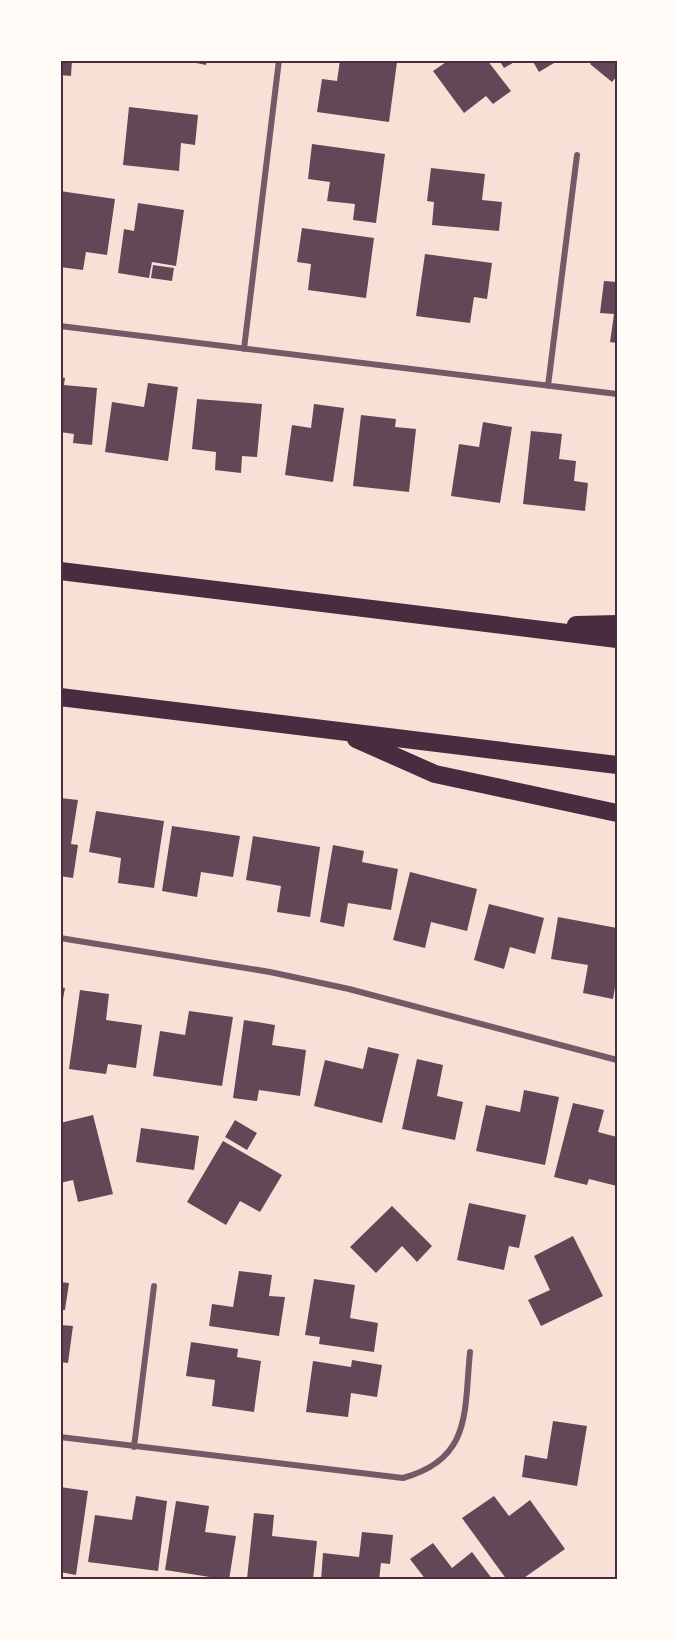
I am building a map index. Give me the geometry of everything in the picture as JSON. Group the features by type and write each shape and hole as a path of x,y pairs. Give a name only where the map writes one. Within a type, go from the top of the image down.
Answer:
{"highway":[{"path":"60,571 617,639"},
{"path":"508,626 617,624"},
{"path":"60,697 617,765"},
{"path":"338,731 435,774 617,813"}],"street":[{"path":"244,349 279,60"},
{"path":"548,386 577,155"},
{"path":"60,326 617,394"},
{"path":"60,938 270,972 349,989 617,1060"},
{"path":"134,1447 154,1286"},
{"path":"60,1437 403,1478 426,1472 446,1458 459,1437 464,1414 470,1352"}],"building":[{"path":"60,60 72,60 71,76 60,75"},
{"path":"182,60 207,60 206,65"},
{"path":"340,60 397,62 389,122 317,112 322,79 337,81"},
{"path":"449,60 487,60 511,91 493,104 486,96 464,113 433,71"},
{"path":"499,60 518,60 504,68"},
{"path":"532,60 559,60 539,72"},
{"path":"593,60 617,60 617,76 612,82 590,64"},
{"path":"129,107 198,115 195,145 181,143 179,171 123,165"},
{"path":"312,144 385,154 376,223 353,220 355,204 327,201 330,182 308,179"},
{"path":"431,168 485,174 482,200 502,202 499,231 432,225 434,202 427,201"},
{"path":"60,191 115,199 107,255 86,252 83,270 60,267"},
{"path":"138,203 184,210 176,266 152,262 149,278 118,273 124,229 134,231"},
{"path":"302,228 374,238 366,298 308,290 311,264 297,262"},
{"path":"425,254 492,263 487,299 474,297 470,323 416,316"},
{"path":"153,265 174,268 172,281 151,278"},
{"path":"604,281 617,282 617,343 610,342 614,314 600,313"},
{"path":"60,377 65,378 64,385 97,388 92,445 73,443 74,434 60,432"},
{"path":"148,383 178,387 168,461 105,452 112,402 144,407"},
{"path":"197,399 262,404 257,457 242,456 241,473 215,470 216,452 192,449"},
{"path":"314,404 344,408 333,482 285,475 292,425 311,428"},
{"path":"361,415 396,419 395,427 416,429 409,492 353,486"},
{"path":"483,422 512,427 500,503 451,496 459,444 479,447"},
{"path":"531,431 562,434 559,459 576,461 574,481 588,483 585,511 523,504"},
{"path":"60,798 78,800 71,844 78,845 73,878 60,876"},
{"path":"96,811 164,821 154,888 118,883 121,858 89,852"},
{"path":"172,826 240,836 233,877 201,872 197,897 162,891"},
{"path":"253,836 320,847 310,917 277,912 281,886 246,880"},
{"path":"333,845 364,851 362,862 398,869 391,910 348,903 344,927 320,922"},
{"path":"410,872 477,889 467,931 431,922 425,948 393,940"},
{"path":"489,904 544,918 535,954 510,947 504,969 474,960"},
{"path":"558,917 617,928 617,975 613,999 583,993 588,965 551,959"},
{"path":"60,987 65,988 61,1010 60,1010"},
{"path":"80,990 109,994 106,1020 142,1025 136,1068 108,1064 106,1074 69,1069"},
{"path":"189,1011 233,1017 222,1086 153,1076 160,1031 185,1035"},
{"path":"244,1020 275,1025 272,1045 306,1050 300,1096 259,1090 257,1101 233,1098"},
{"path":"368,1047 399,1054 382,1123 314,1106 325,1060 363,1069"},
{"path":"417,1059 443,1065 437,1096 463,1102 455,1140 402,1129"},
{"path":"524,1090 559,1097 545,1165 476,1151 486,1105 520,1112"},
{"path":"573,1103 604,1110 598,1132 617,1137 617,1186 589,1179 587,1185 554,1177"},
{"path":"93,1115 113,1194 78,1202 73,1180 60,1183 60,1123"},
{"path":"235,1120 257,1133 247,1150 225,1137"},
{"path":"141,1128 199,1136 194,1170 136,1162"},
{"path":"223,1141 282,1175 260,1212 240,1201 226,1225 187,1202"},
{"path":"469,1203 526,1215 519,1248 509,1246 504,1270 457,1260"},
{"path":"392,1206 432,1246 417,1262 402,1246 376,1273 350,1247"},
{"path":"573,1236 603,1296 541,1326 528,1300 550,1290 534,1256"},
{"path":"239,1271 272,1275 269,1296 285,1297 279,1336 209,1326 212,1304 233,1307"},
{"path":"314,1279 355,1285 350,1318 378,1323 374,1352 319,1344 320,1337 305,1335"},
{"path":"60,1282 69,1283 65,1310 60,1310"},
{"path":"60,1325 73,1326 68,1363 60,1362"},
{"path":"191,1342 238,1349 237,1357 261,1361 254,1412 212,1406 215,1380 186,1376"},
{"path":"352,1360 382,1365 377,1397 351,1393 348,1417 306,1412 313,1361 351,1367"},
{"path":"553,1421 587,1426 577,1486 522,1477 525,1455 547,1459"},
{"path":"60,1487 88,1491 76,1575 60,1572"},
{"path":"136,1496 167,1501 158,1571 88,1562 95,1515 132,1520"},
{"path":"494,1496 509,1516 530,1500 565,1549 521,1580 507,1580 462,1518"},
{"path":"176,1501 209,1506 205,1532 236,1536 229,1580 165,1570"},
{"path":"254,1513 274,1515 272,1536 317,1541 313,1580 247,1579"},
{"path":"362,1532 393,1535 390,1564 381,1563 379,1580 321,1580 323,1553 359,1557"},
{"path":"433,1543 452,1568 472,1552 493,1580 426,1580 410,1559"}]}
